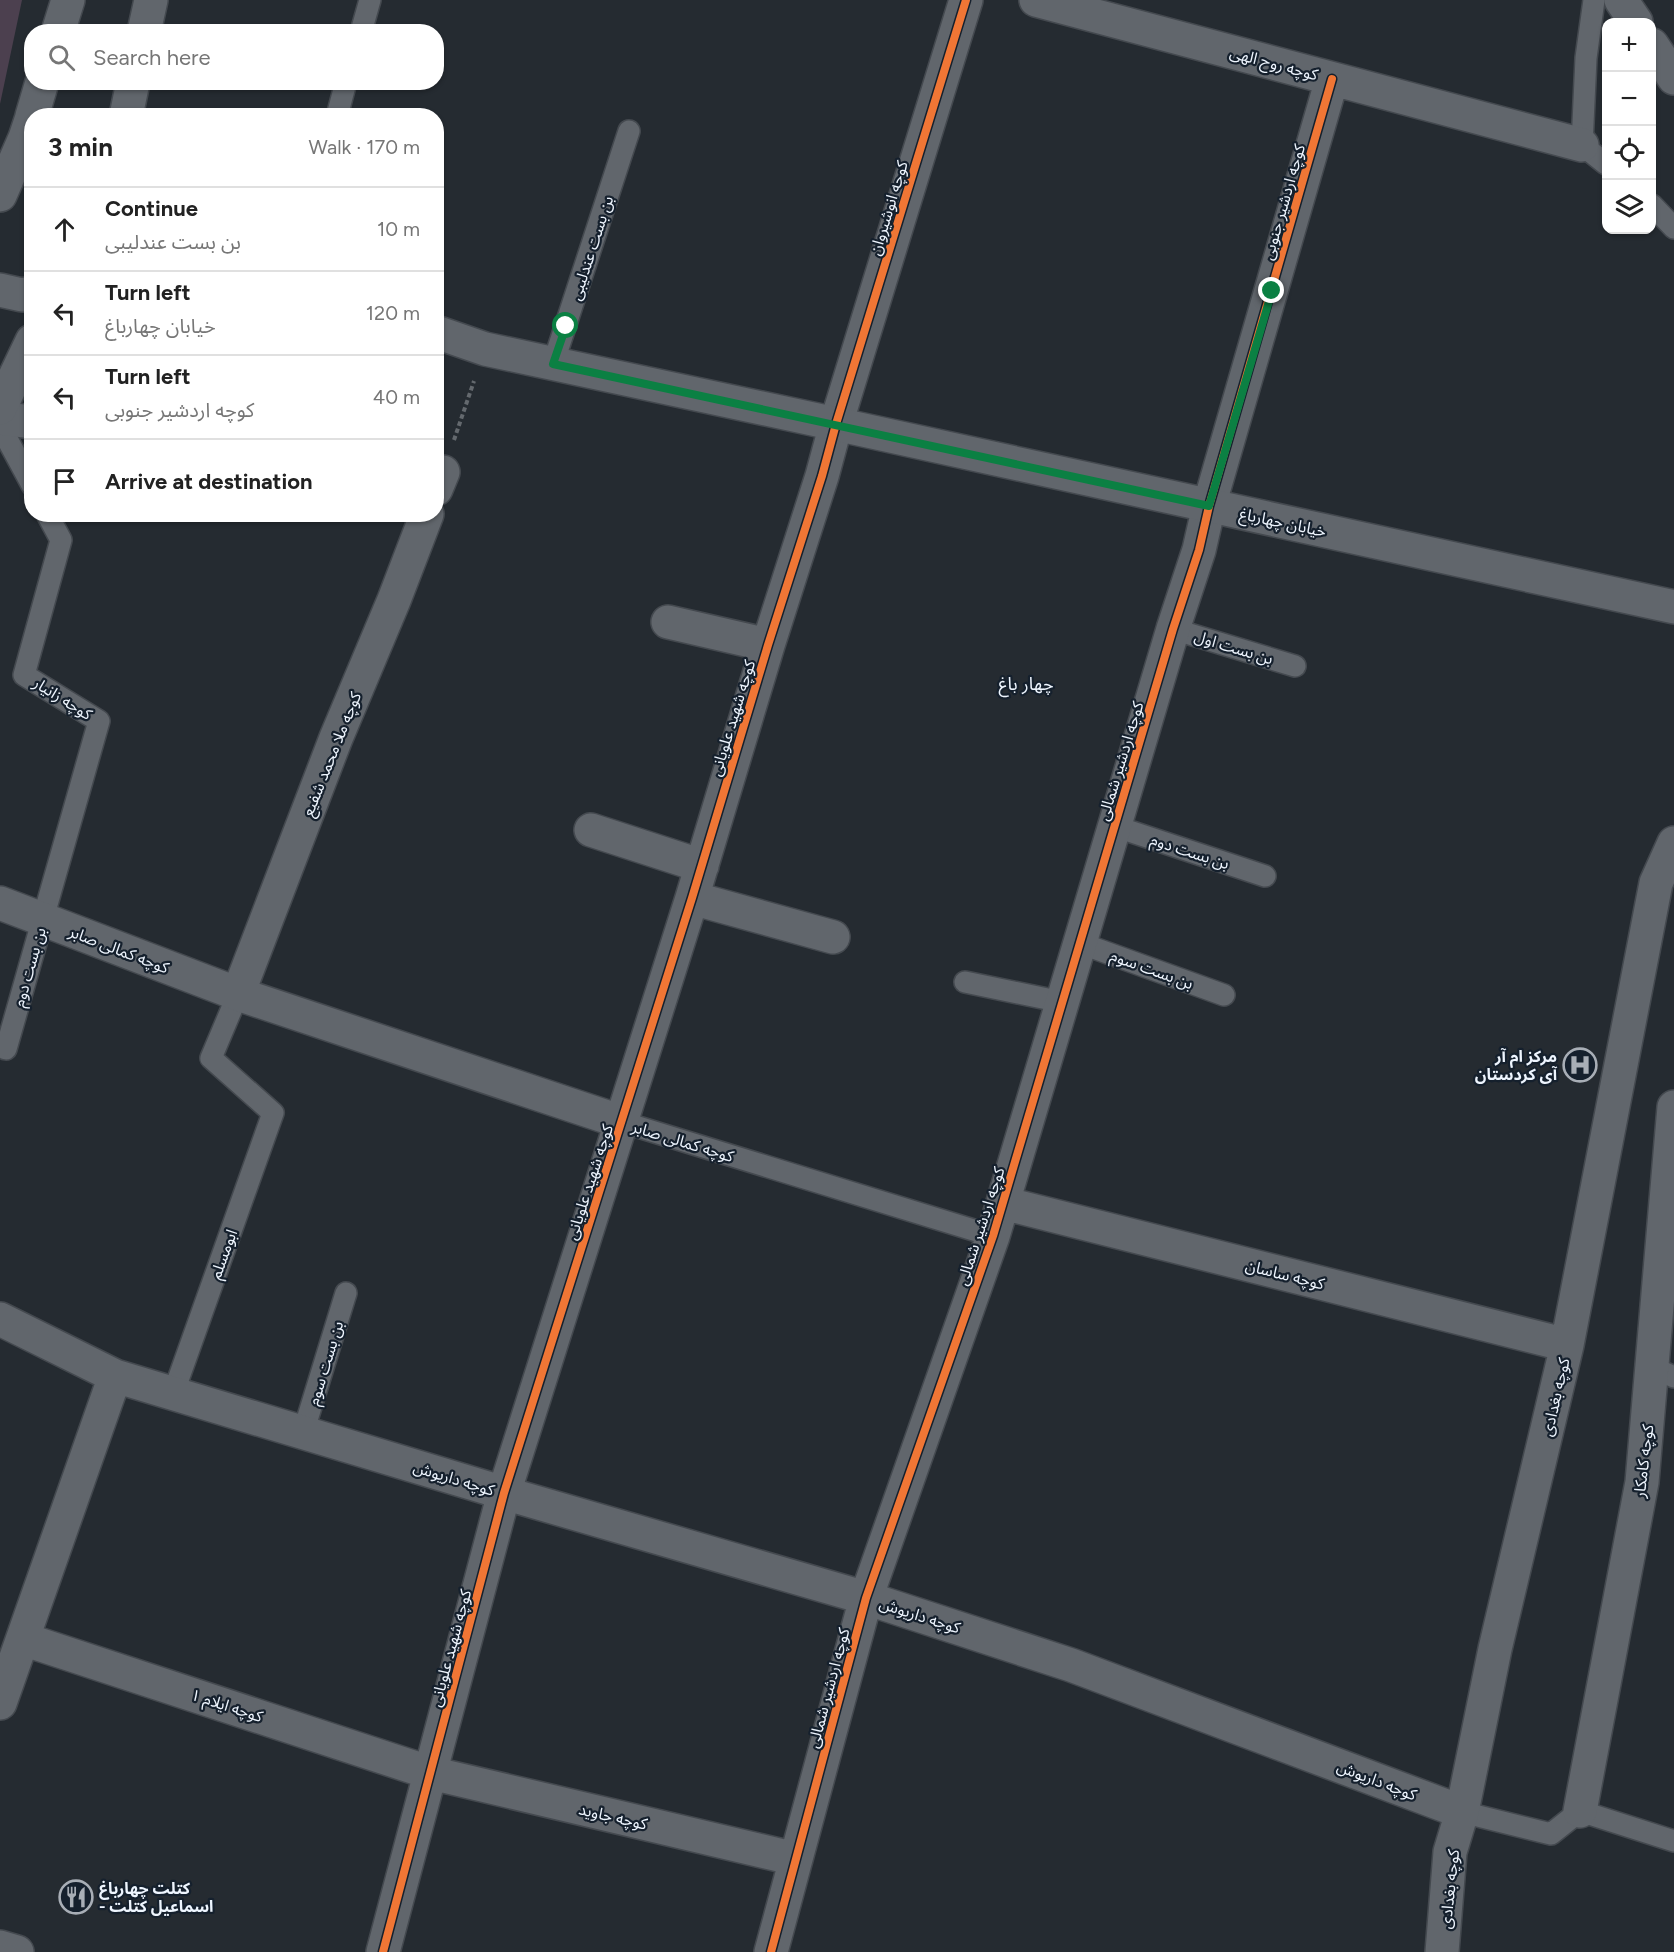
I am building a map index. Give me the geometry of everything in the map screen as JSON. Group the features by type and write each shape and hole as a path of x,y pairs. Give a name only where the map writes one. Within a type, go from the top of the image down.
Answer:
{"street":[{"path":"60,24 68,0"},
{"path":"146,24 151,0"},
{"name":"کوچه انوشیروان","path":"836,424 966,0"},
{"name":"کوچه روح الهی","path":"1036,0 1332,79 1594,154"},
{"path":"1621,0 1633,18"},
{"path":"1656,51 1674,78"},
{"name":"کوچه اردشیر جنوبی","path":"1209,506 1332,79"},
{"path":"35,108 40,90"},
{"path":"128,108 131,90"},
{"path":"0,195 24,140"},
{"path":"0,290 24,295"},
{"name":"خیابان چهارباغ","path":"444,335 485,349 1674,607"},
{"path":"0,408 24,358"},
{"path":"0,418 24,421"},
{"name":"کوچه شهید علویانی","path":"383,1952 504,1493 702,866 836,424"},
{"name":"کوچه اردشیر شمالی","path":"771,1952 866,1598 993,1236 1173,629 1199,550 1209,506"},
{"name":"کوچه ملا محمد شفیع","path":"238,994 336,738 424,522"},
{"path":"668,622 768,645"},
{"path":"591,830 702,866"},
{"name":"کوچه بغدادی","path":"1442,1952 1450,1852 1462,1812 1495,1649 1567,1346 1656,883 1674,843"},
{"path":"692,898 833,937"},
{"name":"کوچه کمالی صابر","path":"0,903 238,994 622,1122"},
{"name":"کوچه کامکار","path":"1580,1811 1663,1372 1674,1107"},
{"name":"کوچه ساسان","path":"1003,1203 1567,1346"},
{"name":"کوچه داریوش","path":"0,1319 115,1376 504,1493 866,1598 1071,1665 1462,1812"},
{"path":"0,1704 115,1376"},
{"name":"کوچه ایلام ۱","path":"23,1639 431,1773"},
{"name":"کوچه جاوید","path":"431,1773 796,1859"},
{"path":"0,1947 17,1952"}],"lane":[{"path":"363,24 370,0"},
{"path":"1594,0 1586,58 1594,154"},
{"path":"339,108 344,90"},
{"name":"بن بست عندلیبی","path":"553,364 629,131"},
{"path":"1656,209 1674,228"},
{"path":"0,426 24,470"},
{"name":"کوچه زانیار","path":"42,920 99,721 24,675 61,540 51,522"},
{"name":"بن بست اول","path":"1173,629 1295,666"},
{"name":"بن بست دوم","path":"1114,826 1265,876"},
{"name":"بن بست دوم","path":"6,1049 42,920"},
{"name":"بن بست سوم","path":"1080,943 1224,995"},
{"path":"965,982 1062,1002"},
{"name":"ابومسلم","path":"173,1394 273,1113 211,1058 238,994"},
{"name":"کوچه کمالی صابر","path":"622,1122 993,1236"},
{"name":"بن بست سوم","path":"303,1433 346,1293"},
{"path":"1580,1811 1674,1841"},
{"name":"کوچه داریوش","path":"1462,1812 1551,1834 1580,1811"}],"path":[{"path":"444,463 485,349"}],"shaded area":[{"path":"0,0 22,0 0,104"}],"cycle path":[{"path":"383,1952 504,1493 692,898 966,0"},
{"path":"771,1952 866,1598 993,1236 1173,629 1199,550 1209,506 1332,79"}],"place":[{"name":"مرکز ام آر آی کردستان","path":"1580,1065"},
{"name":"کتلت چهارباغ - اسماعیل کتلت","path":"76,1897"}],"district":[{"name":"چهار باغ","path":"1026,684"}],"route":[{"path":"566,326 553,364 1209,506 1272,291"}]}
